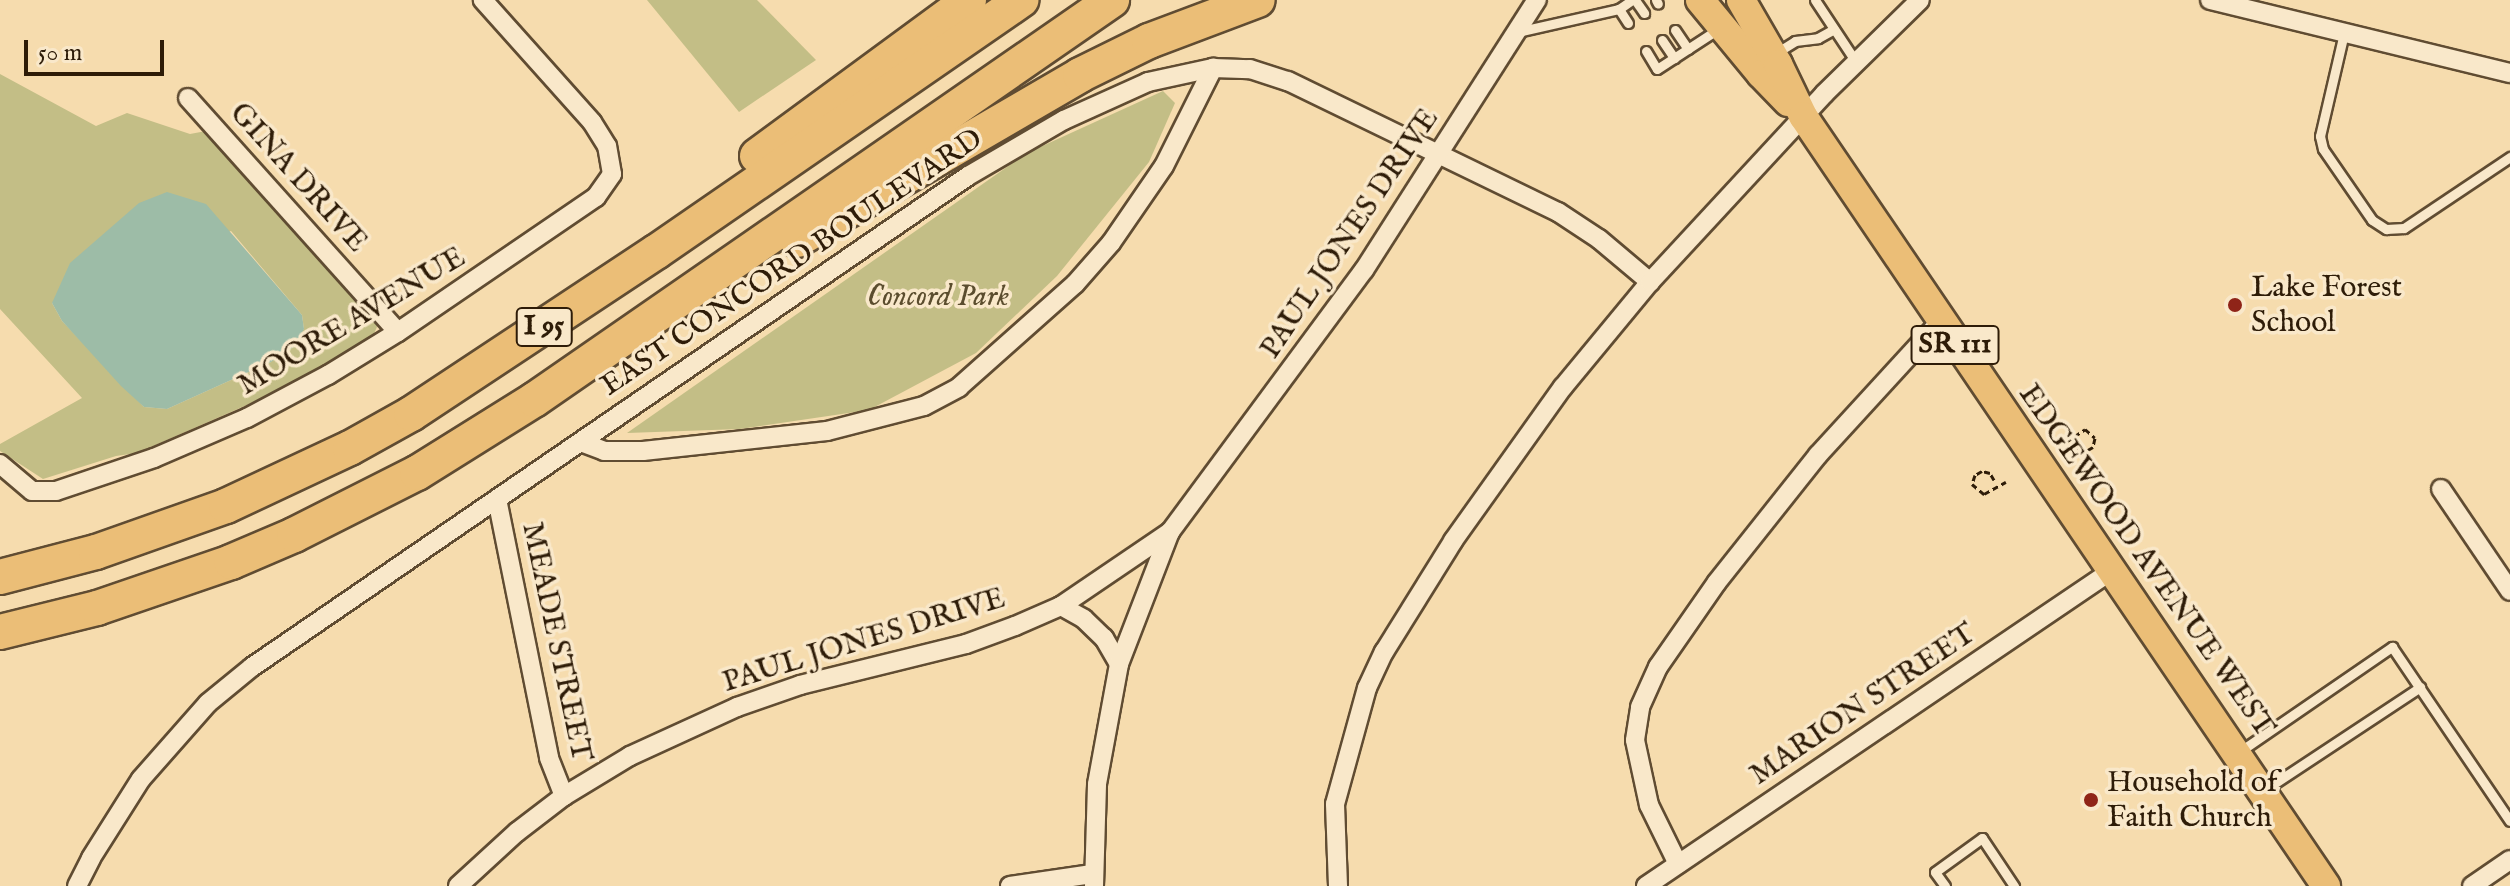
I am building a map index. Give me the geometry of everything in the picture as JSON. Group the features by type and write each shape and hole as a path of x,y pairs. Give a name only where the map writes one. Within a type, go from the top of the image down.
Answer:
{"highway":[{"path":"656,252 760,154 969,0"},
{"name":"I 95","path":"12,574 161,531 226,506 350,448 469,378 1021,0"},
{"name":"I 95","path":"9,630 165,586 321,521 472,440 1112,0"},
{"path":"685,294 756,261 857,207 1080,75 1149,41 1258,0"}],"main road":[{"name":"EDGEWOOD AVENUE WEST","path":"1700,0 1803,116"},
{"name":"EDGEWOOD AVENUE WEST","path":"1741,0 1774,55 1803,116 1940,322 2326,886"}],"street":[{"name":"MOORE AVENUE","path":"0,464 13,479 32,491 56,491 154,458 247,418 328,375 398,332 596,197 612,174 607,146 592,122 483,0"},
{"name":"PAUL JONES DRIVE","path":"1093,880 1097,784 1119,664 1170,532 1364,270 1537,0"},
{"path":"1338,886 1335,804 1359,714 1384,652 1453,541 1563,387 1650,282 1803,116 1920,0"},
{"path":"2210,0 2510,73"},
{"path":"581,442 604,451 643,451 827,431 924,406 959,387 1075,284 1111,243 1164,166 1213,68"},
{"name":"EAST CONCORD BOULEVARD","path":"77,886 141,779 208,703 252,667 1016,145 1148,82 1213,68 1250,69 1288,81 1439,157 1558,212 1599,239 1650,282"},
{"name":"GINA DRIVE","path":"188,98 398,332"},
{"path":"1678,864 1649,805 1635,740 1640,707 1658,667 1717,582 1818,455 1940,322"},
{"path":"2441,489 2510,591"},
{"name":"MEADE STREET","path":"497,499 549,758 564,796"},
{"name":"PAUL JONES DRIVE","path":"458,886 564,796 630,756 737,707 800,685 966,644 1061,606 1170,532"},
{"name":"MARION STREET","path":"1646,886 2111,571"},
{"path":"1061,606 1084,619 1104,638 1119,664"},
{"path":"2472,886 2510,860"},
{"path":"1010,886 1093,880"}],"lane":[{"path":"1517,32 1619,9 1634,0 1644,13"},
{"path":"1815,0 1856,62"},
{"path":"1619,9 1628,23"},
{"path":"1646,51 1657,69 1721,27"},
{"path":"1774,55 1795,41 1818,38 1834,29"},
{"path":"1675,30 1688,49"},
{"path":"2344,33 2320,136 2323,149 2372,220 2386,229 2404,228 2510,157"},
{"path":"1662,40 1674,58"},
{"path":"2237,753 2392,647 2510,821"},
{"path":"2263,791 2420,687"},
{"path":"1945,886 1935,872 1982,838 2014,886"}],"path":[{"path":"2066,442 2085,429 2095,438 2093,447 2086,451 2078,449 2074,442"},
{"path":"1994,480 1990,473 1979,472 1972,484 1979,492 1988,494 2006,482"}],"green space":[{"path":"647,0 757,0 816,60 739,112"},
{"path":"0,74 96,126 127,113 190,134 206,131 376,317 377,327 371,340 290,386 137,453 116,456 43,479 0,451 0,444 82,398 0,309","holes":["231,231 302,315 304,329 271,362 167,409 144,407 62,321 52,303"]},
{"name":"Concord Park","path":"1163,91 1175,103 1149,162 1057,276 976,353 869,410 740,429 627,433 1027,153"}],"shaded area":[{"path":"167,192 206,204 302,315 304,329 295,346 271,362 167,409 144,407 121,386 62,321 52,303 70,263 139,203"}],"place":[{"name":"Lake Forest School","path":"2235,305"},
{"name":"Household of Faith Church","path":"2091,800"}]}
